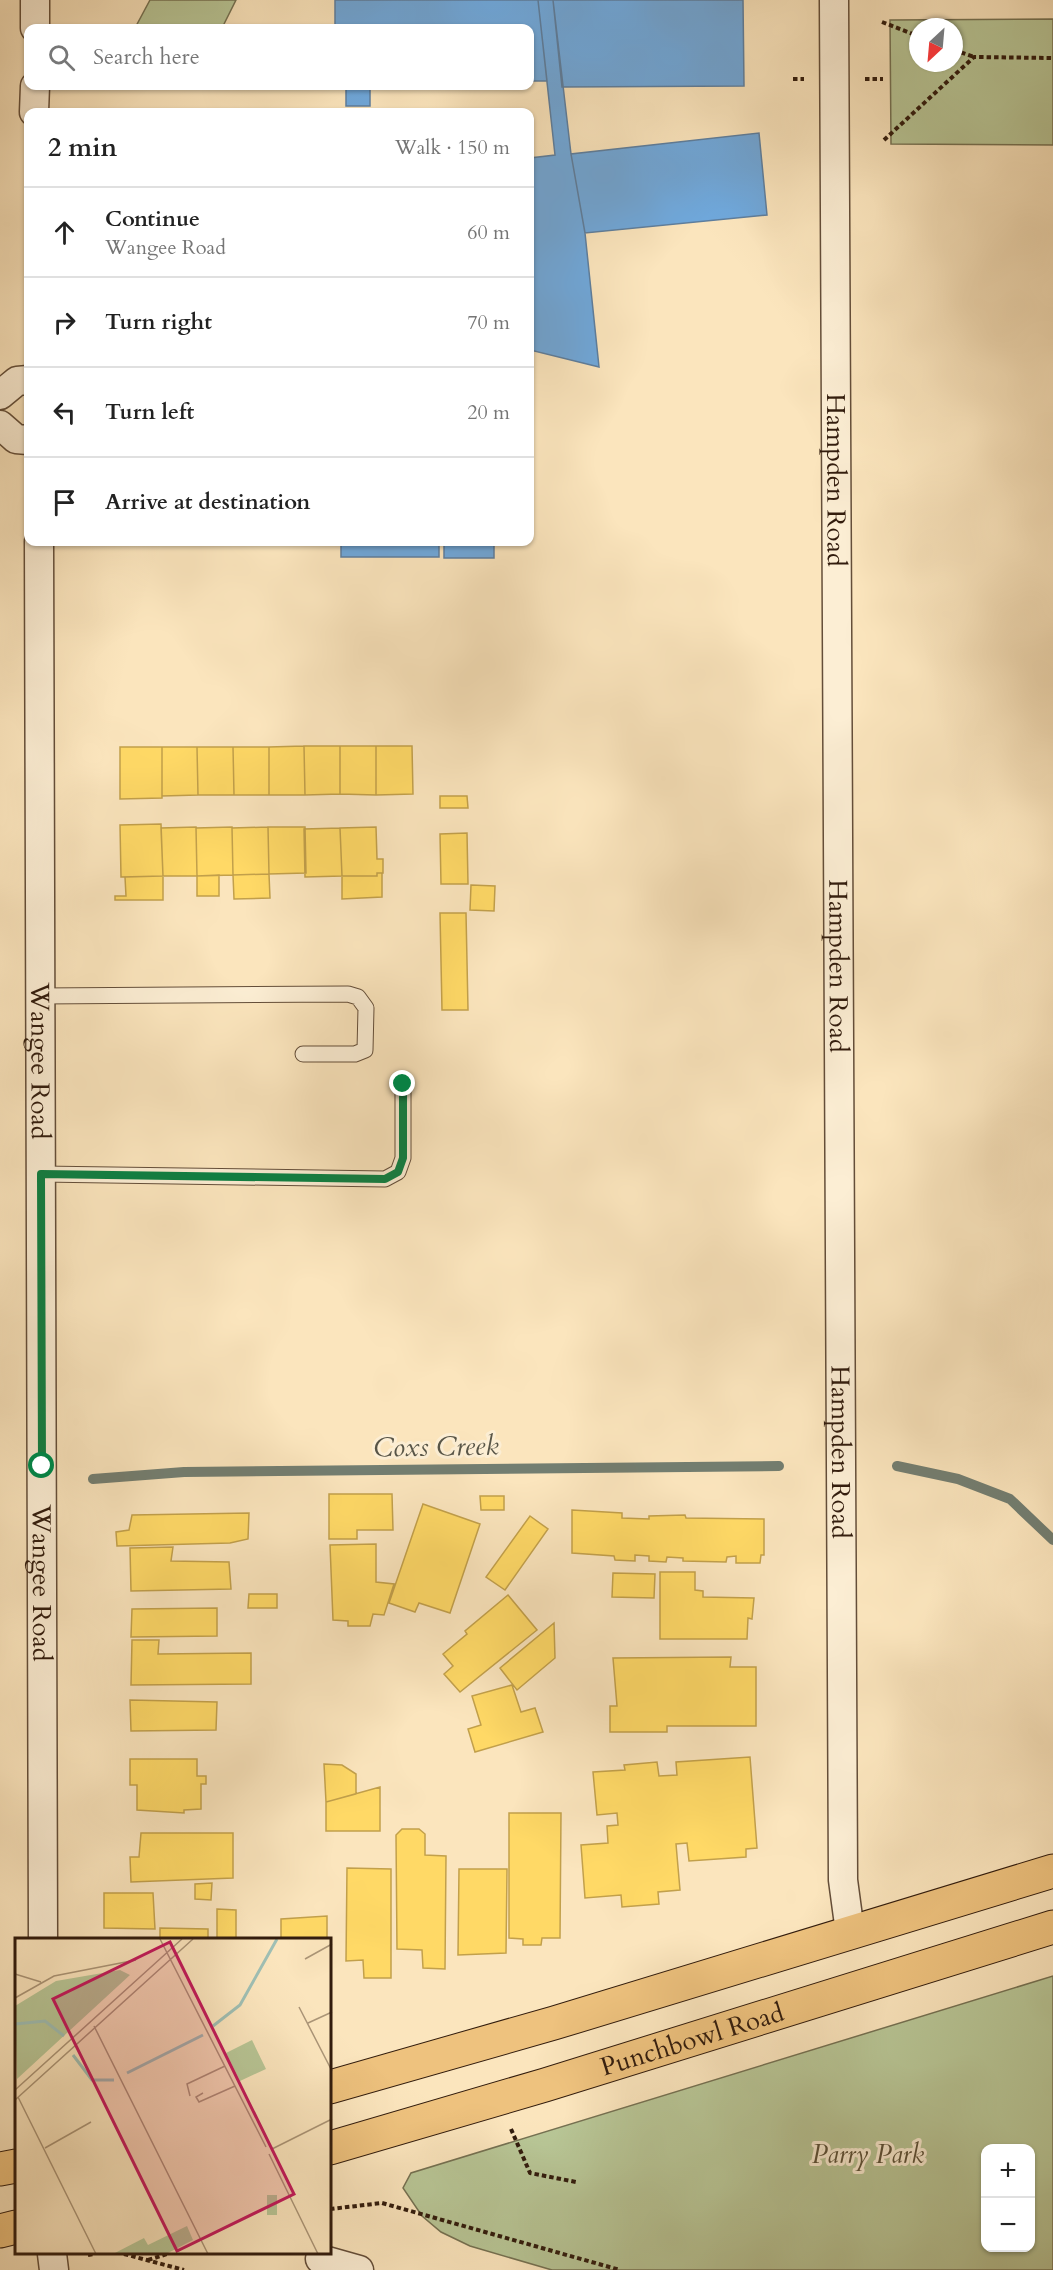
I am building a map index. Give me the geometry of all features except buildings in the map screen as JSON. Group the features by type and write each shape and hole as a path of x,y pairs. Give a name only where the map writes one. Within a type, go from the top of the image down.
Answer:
{"main road":[{"path":"332,2086 598,2010 1053,1871"},
{"name":"Punchbowl Road","path":"332,2147 498,2099 1053,1927"},
{"path":"0,2169 15,2166"},
{"path":"0,2231 15,2227"}],"street":[{"path":"35,0 35,24"},
{"name":"Hampden Road","path":"834,0 843,1880 850,1932"},
{"path":"34,90 34,108"},
{"path":"0,395 9,385 24,380"},
{"path":"0,425 16,439 24,440"},
{"name":"Wangee Road","path":"39,546 43,1938"},
{"path":"52,2255 54,2270"},
{"path":"320,2259 358,2270"}],"lane":[{"path":"40,996 348,994 358,997 366,1008 365,1050 355,1054 303,1054"},
{"path":"41,1174 385,1179 398,1172 403,1158 403,1084"}],"path":[{"path":"882,22 909,32"},
{"path":"963,53 974,57 1053,58"},
{"path":"884,140 974,57"},
{"path":"498,2099 530,2173 576,2182"},
{"path":"332,2209 382,2203 621,2270"},
{"path":"130,2255 184,2270"},
{"path":"147,2260 161,2255"}],"green space":[{"path":"150,0 236,0 224,24 137,24"},
{"path":"1053,19 1053,145 891,144 890,20 909,20 909,72 963,72 963,20"},
{"name":"Parry Park","path":"1053,1976 1053,2270 552,2270 470,2246 441,2232 422,2216 403,2188 411,2173"}],"waterway":[{"name":"Coxs Creek","path":"93,1479 184,1472 779,1466"},
{"name":"Coxs Creek","path":"897,1466 958,1479 1010,1499 1053,1540"}],"route":[{"path":"42,1466 41,1174 385,1179 398,1172 403,1158 403,1084"}]}
